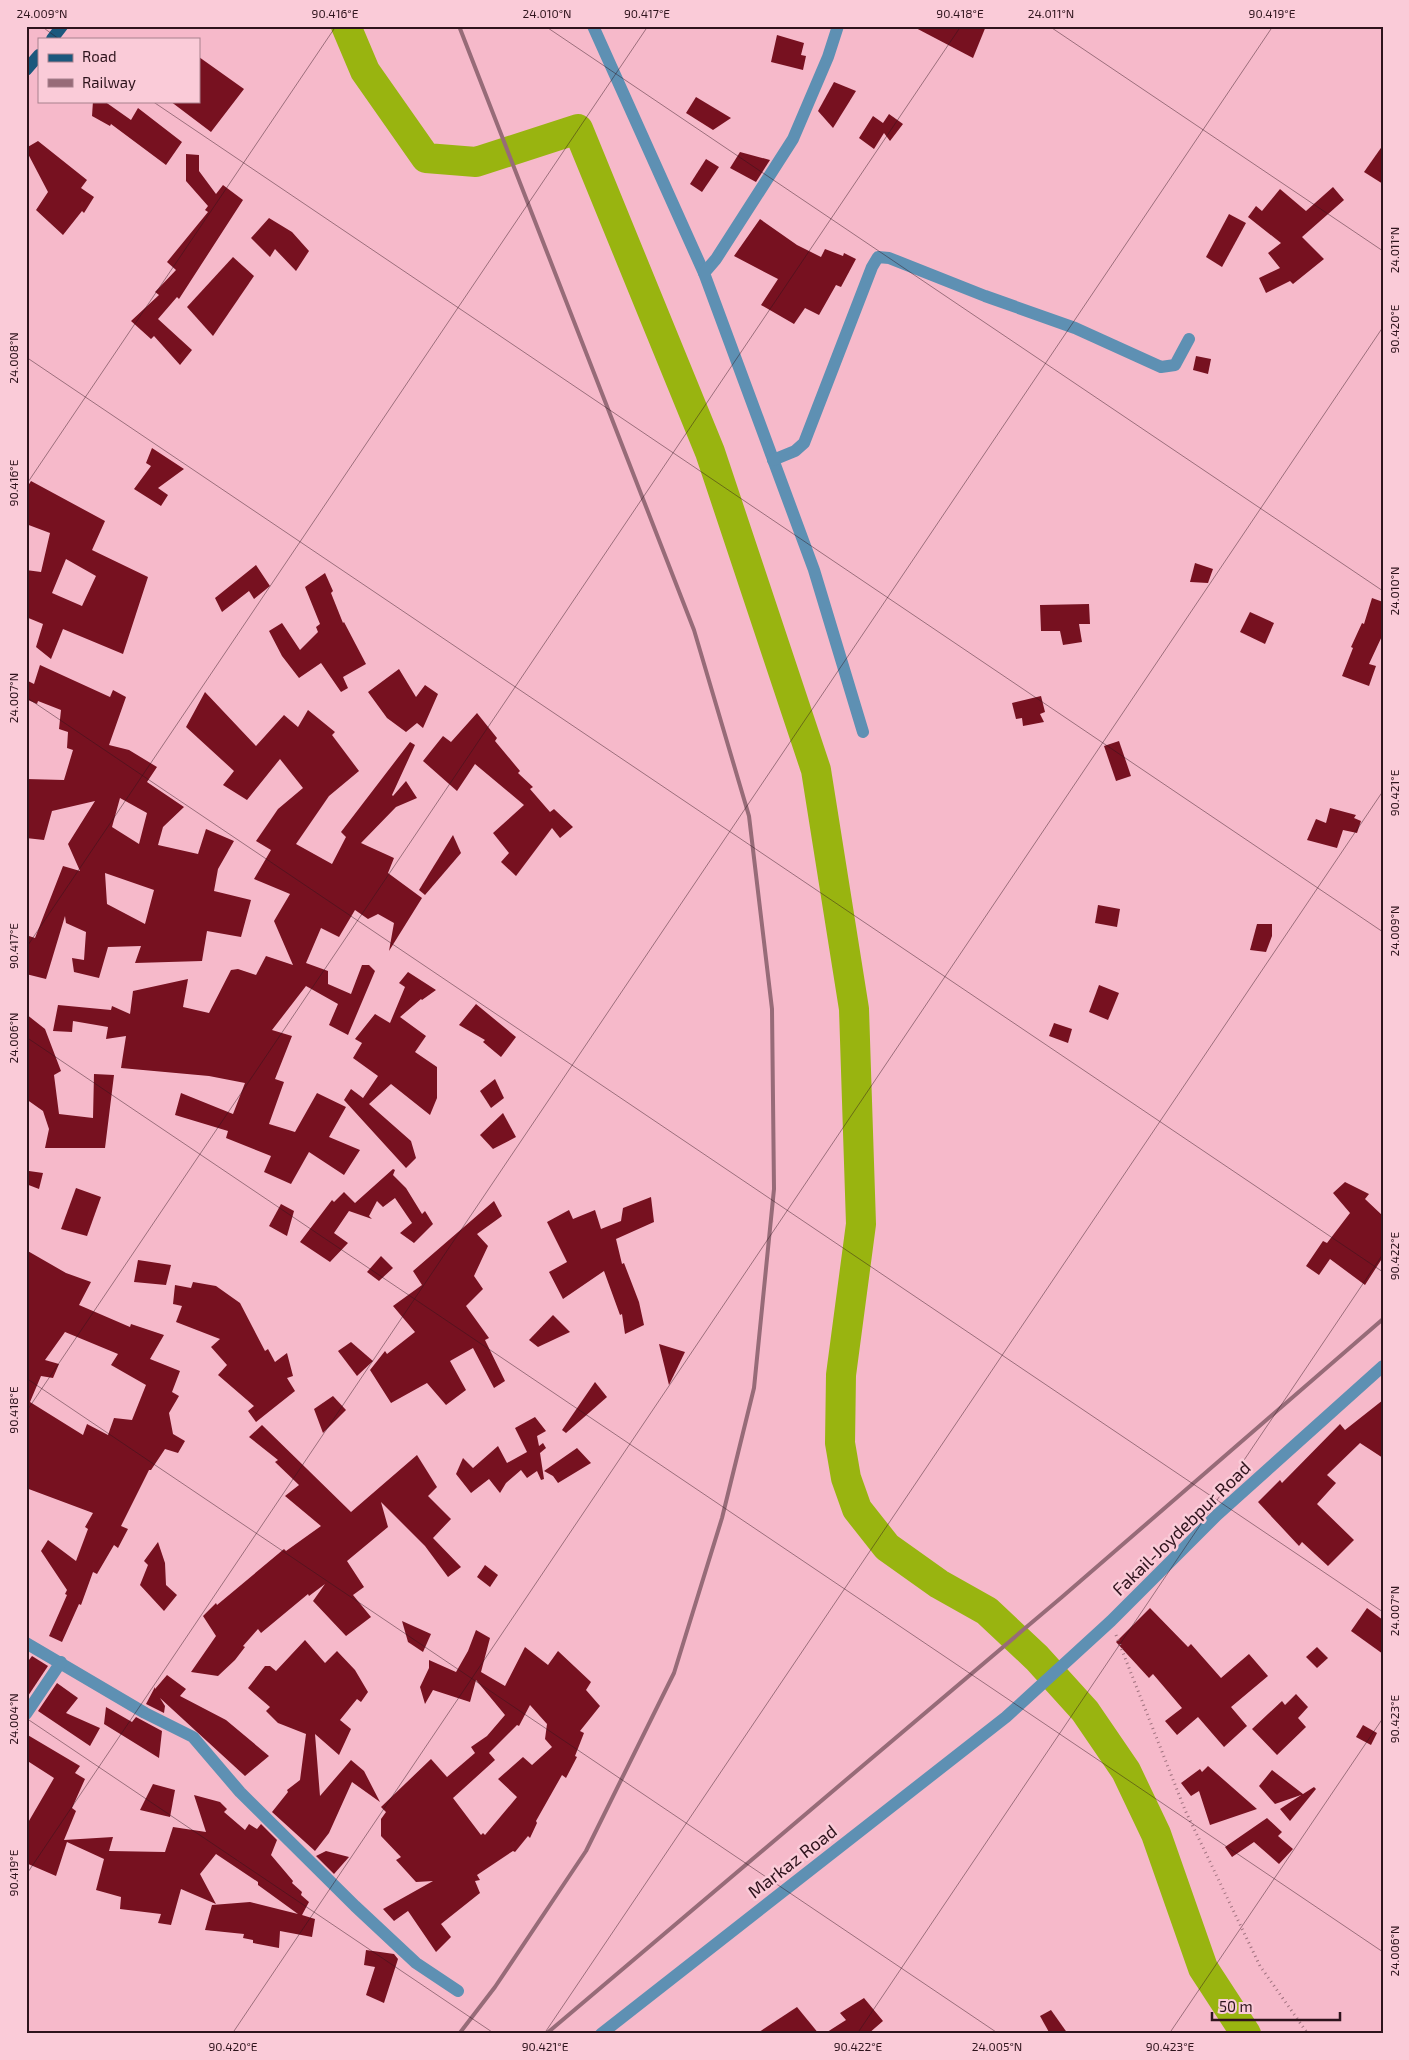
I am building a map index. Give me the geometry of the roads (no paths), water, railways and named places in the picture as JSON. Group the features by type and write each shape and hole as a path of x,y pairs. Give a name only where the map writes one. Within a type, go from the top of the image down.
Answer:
{"main road":[{"path":"53,38 62,26"},
{"path":"26,70 38,56"}],"street":[{"path":"593,26 704,273 814,570 863,732"},
{"path":"704,273 716,260 792,140 828,57 838,26"},
{"path":"774,460 795,451 804,443 872,267 878,257 889,258 985,296 1075,328 1161,367 1174,364 1189,339"},
{"name":"Fakail-Joydebpur Road","path":"1006,1717 1110,1621 1217,1515 1383,1366"},
{"path":"26,1643 146,1713 193,1737 240,1792 355,1906 416,1963 458,1990"},
{"path":"26,1714 61,1662"},
{"name":"Markaz Road","path":"601,2034 1006,1717"}],"waterway":[{"path":"346,26 365,71 426,158 476,162 578,129 710,452 816,770 854,1009 861,1224 841,1375 840,1443 846,1478 857,1509 887,1547 939,1584 987,1611 1037,1658 1085,1711 1126,1771 1156,1834 1203,1968 1246,2034"}],"railway":[{"path":"459,26 694,630 749,816 772,1009 774,1189 754,1388 722,1518 674,1673 586,1851 495,1987 459,2034"},
{"path":"546,2034 1062,1597 1383,1319"}]}
